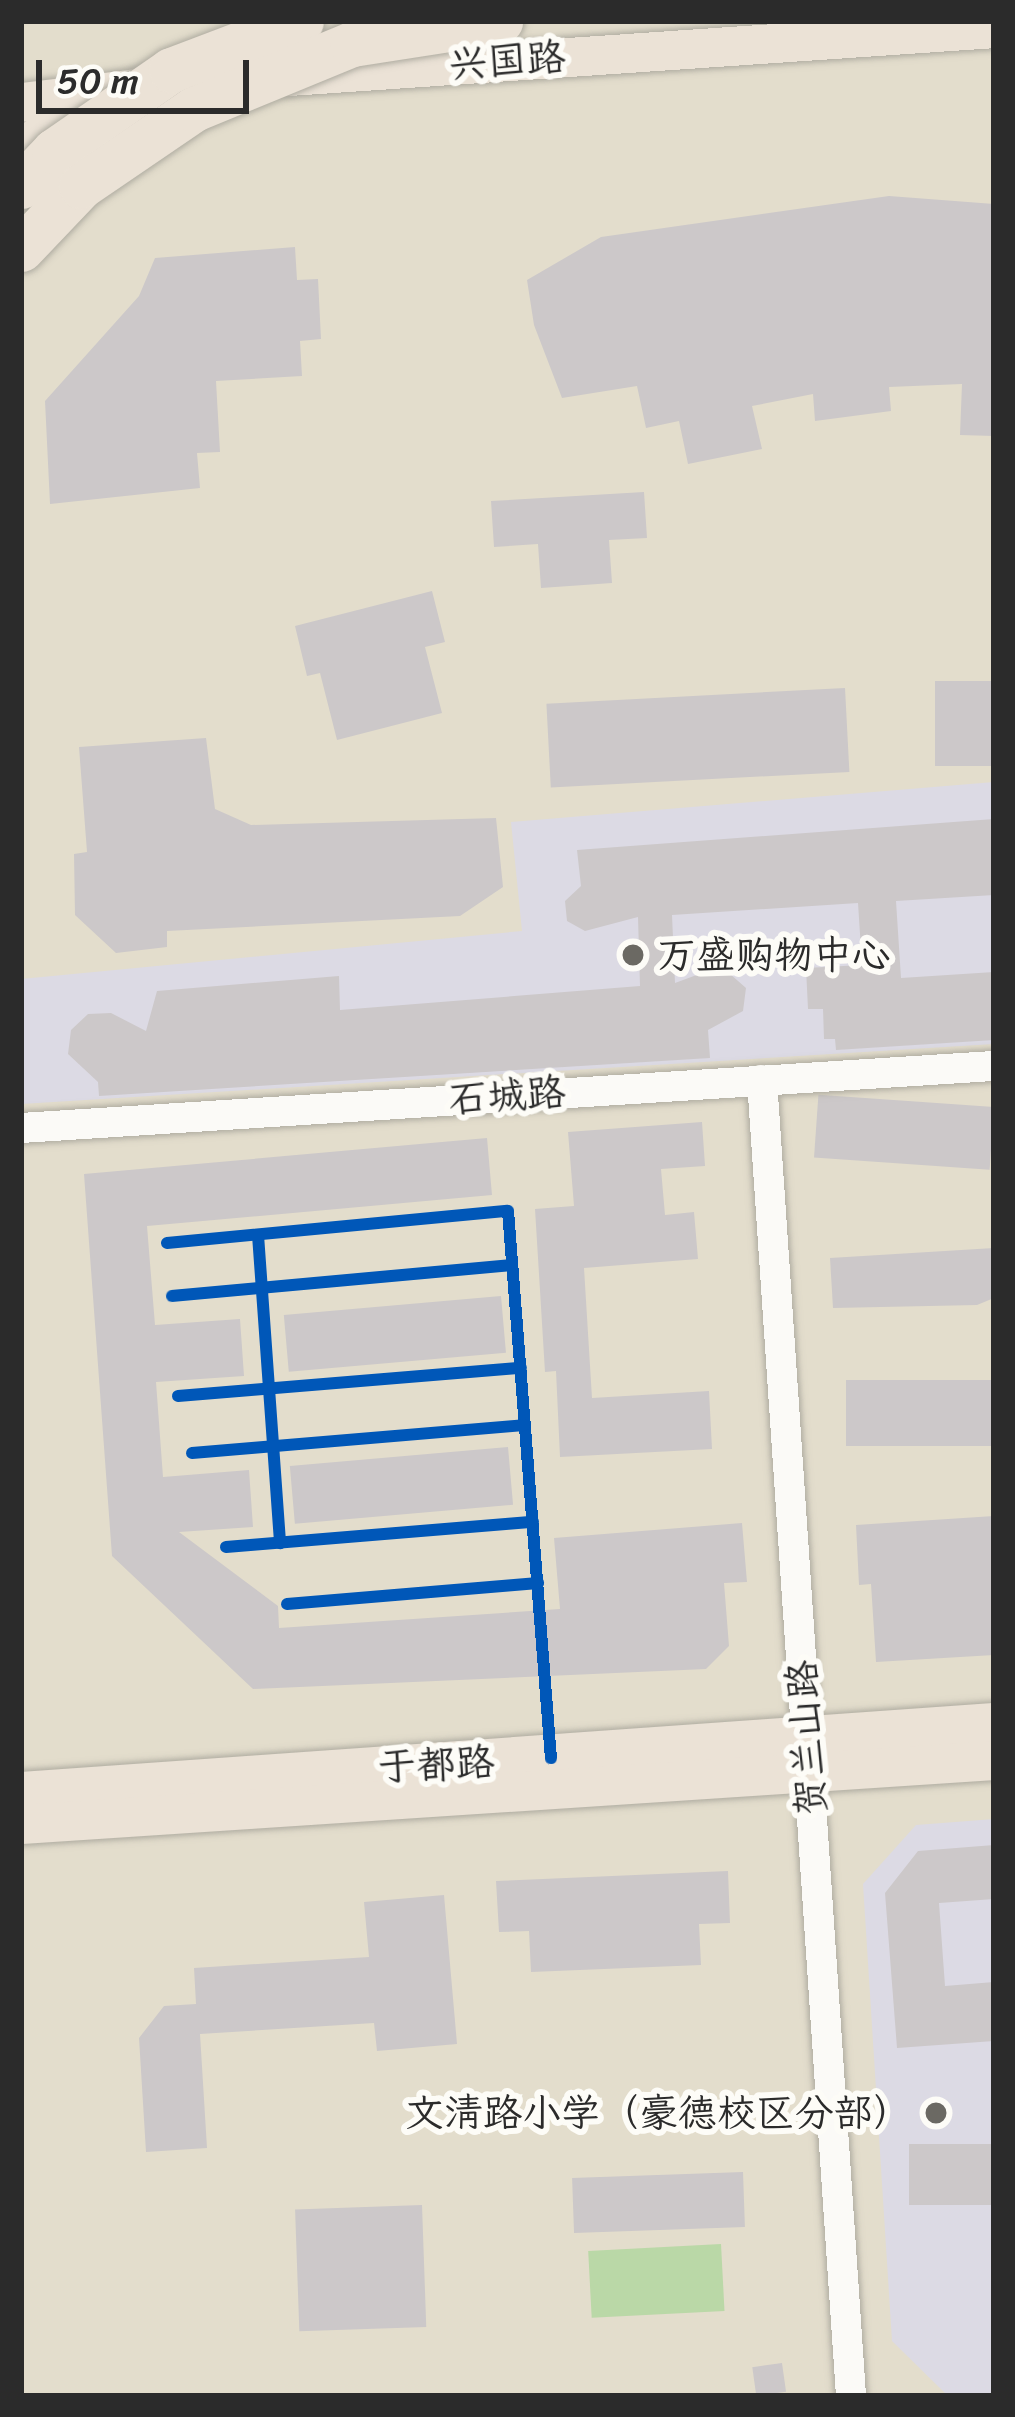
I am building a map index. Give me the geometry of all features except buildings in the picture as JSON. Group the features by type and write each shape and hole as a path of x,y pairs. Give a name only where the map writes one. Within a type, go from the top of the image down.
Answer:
{"highway":[{"path":"21,186 54,151 171,70 301,21"},
{"path":"21,249 81,186 194,109 352,44 500,21"}],"main road":[{"name":"兴国路","path":"21,102 112,88 994,28"},
{"path":"21,147 112,88"},
{"name":"于都路","path":"21,1825 808,1755 994,1722"},
{"name":"于都路","path":"21,1790 808,1755 994,1760"}],"street":[{"name":"石城路","path":"21,1128 994,1066"},
{"name":"贺兰山路","path":"763,1080 851,2396"}],"shaded area":[{"name":"万盛购物中心","path":"994,782 994,1044 21,1104 21,979 522,931 511,822"},
{"name":"文清路小学（豪德校区分部）","path":"994,1819 994,2396 948,2396 892,2341 863,1884 916,1825"}],"green space":[{"path":"721,2244 725,2311 592,2318 588,2251"}],"cycle path":[{"path":"167,1243 508,1211 551,1758"},
{"path":"258,1235 280,1543"},
{"path":"172,1296 512,1265"},
{"path":"178,1396 521,1368"},
{"path":"192,1453 524,1425"},
{"path":"226,1547 533,1522"},
{"path":"287,1604 538,1583"}],"place":[{"name":"万盛购物中心","path":"633,955"},
{"name":"文清路小学（豪德校区分部）","path":"936,2113"}]}
